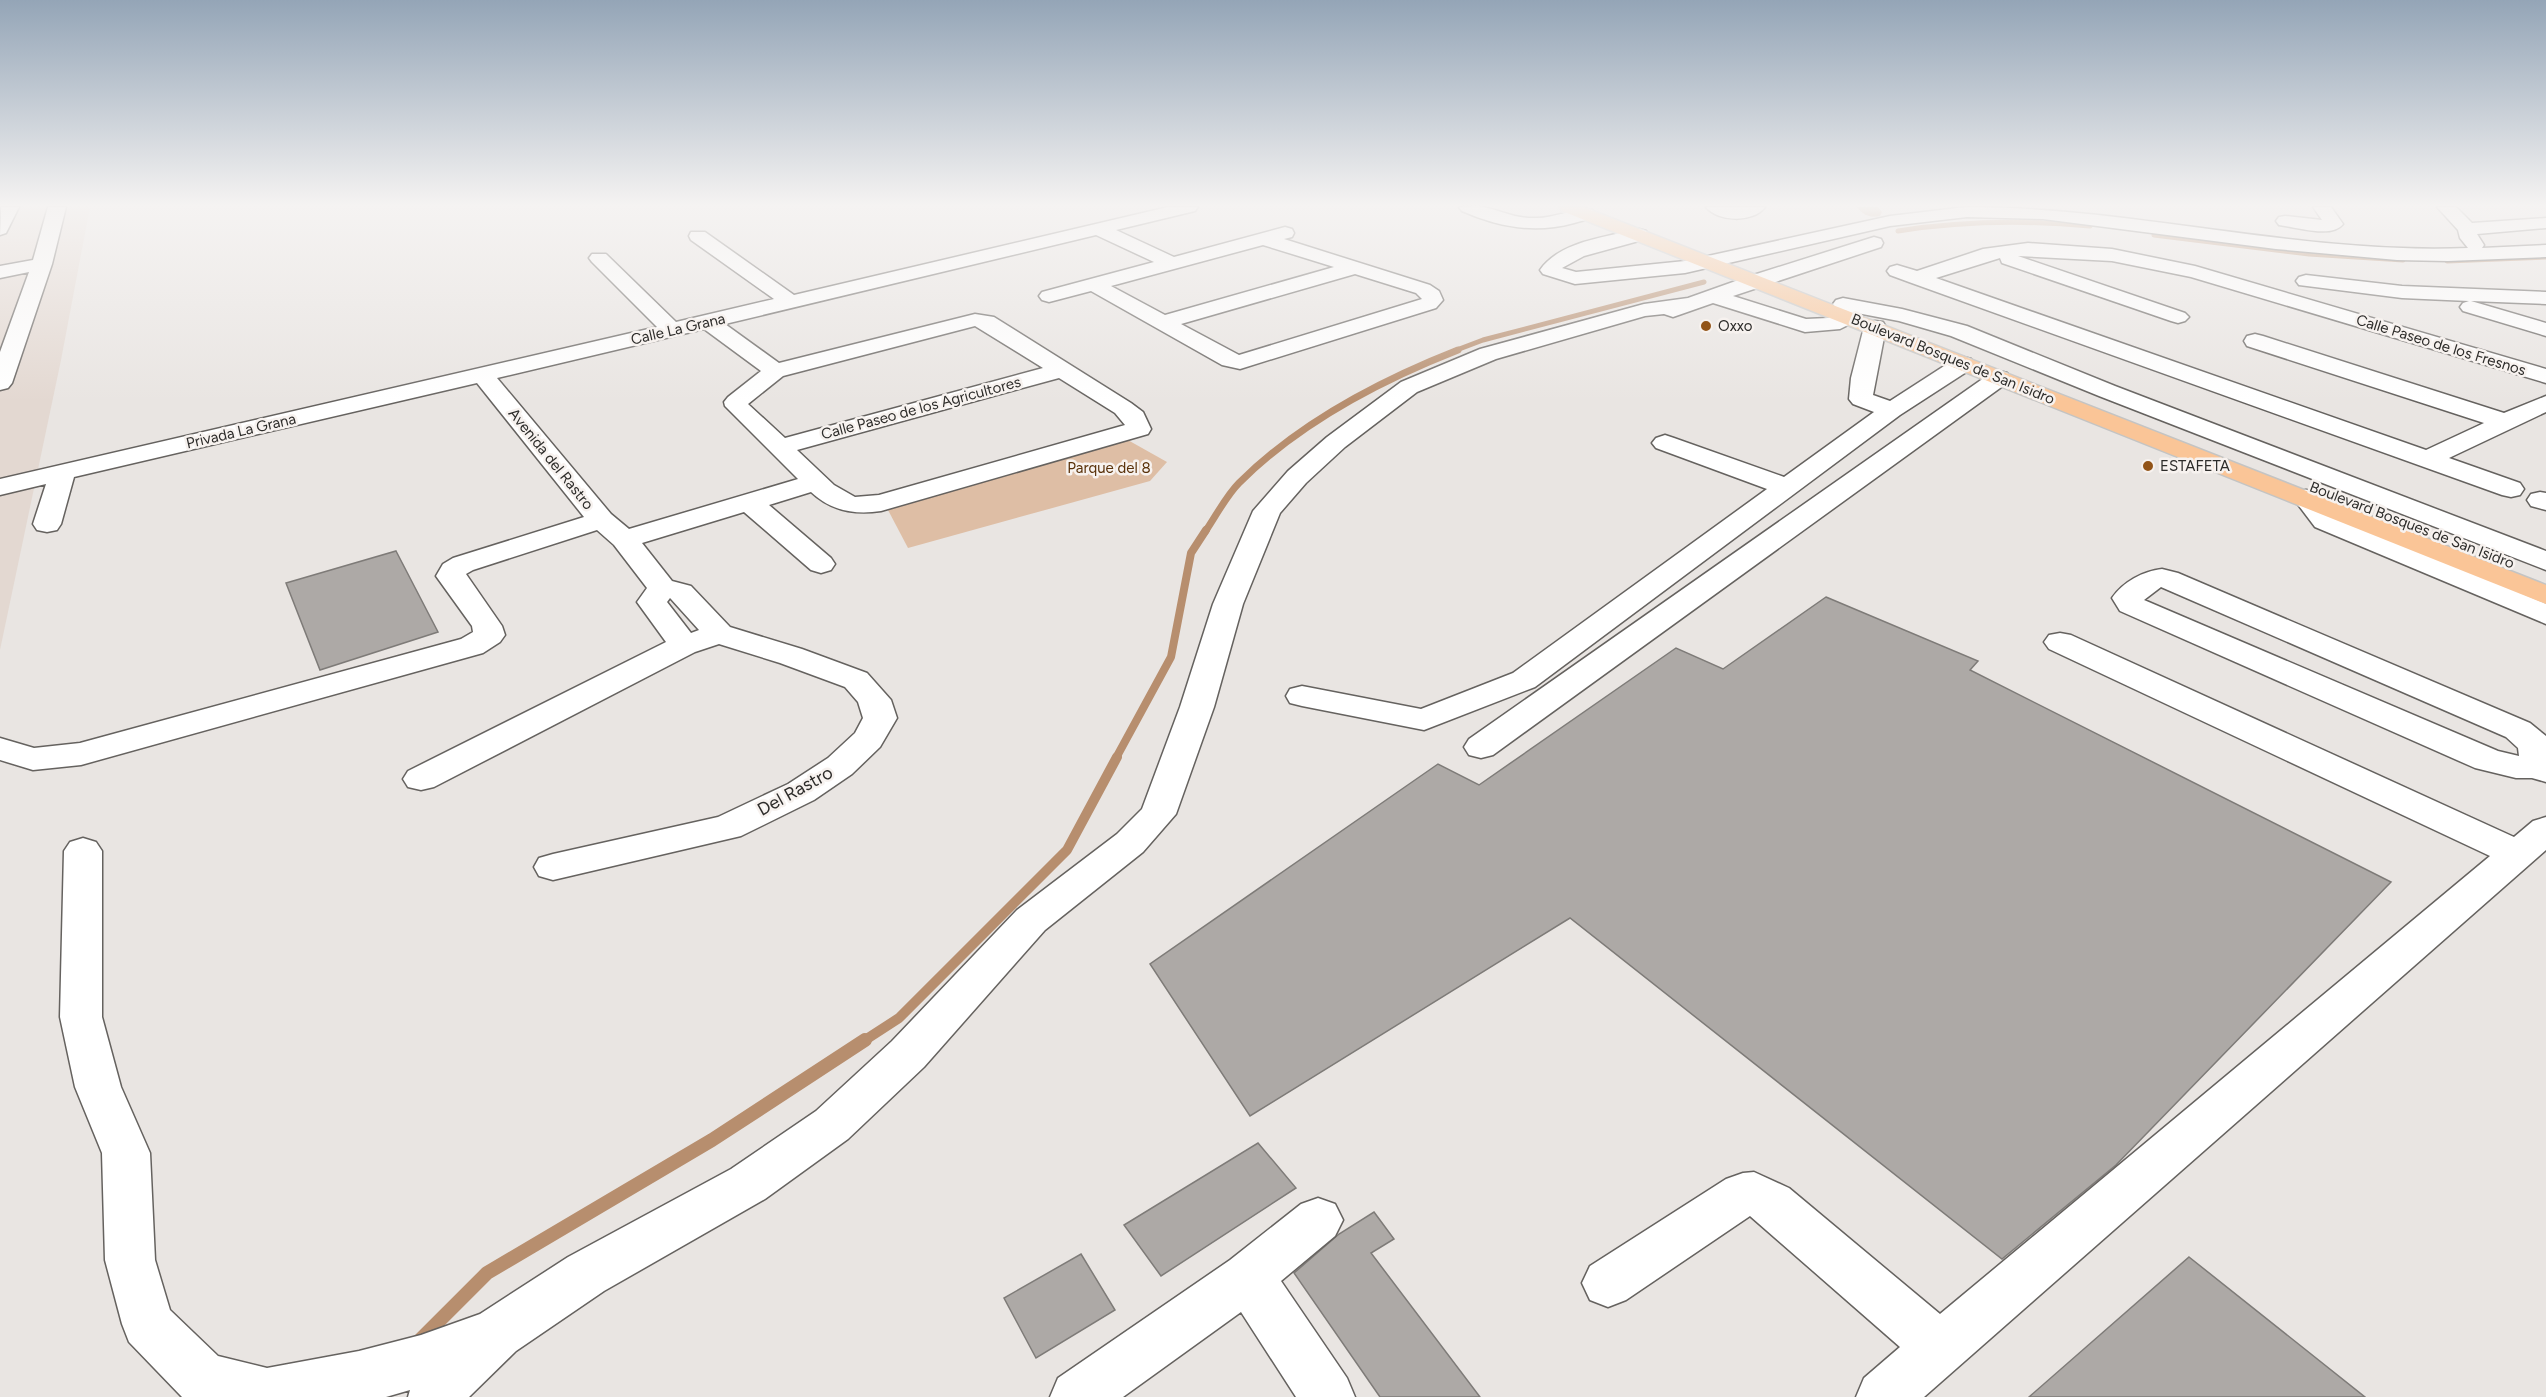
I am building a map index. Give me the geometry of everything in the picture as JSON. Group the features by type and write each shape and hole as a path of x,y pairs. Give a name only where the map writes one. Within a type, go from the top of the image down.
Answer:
{"main road":[{"name":"Boulevard Bosques de San Isidro","path":"1742,272 2072,392 2546,578"},
{"name":"Boulevard Bosques de San Isidro","path":"1846,311 1875,327 1999,378 2072,392 2306,498 2546,595"}],"street":[{"path":"0,383 39,272"},
{"path":"613,272 672,330"},
{"path":"749,272 791,302"},
{"name":"Calle La Grana","path":"482,375 915,272"},
{"path":"1050,296 1138,272"},
{"path":"1162,322 1336,272"},
{"path":"1093,284 1230,360 1240,362 1429,304 1433,300 1432,295 1423,289 1370,272"},
{"path":"1557,272 1575,278 1627,272"},
{"path":"1653,319 1781,272"},
{"name":"Calle Paseo de los Fresnos","path":"1914,272 1907,274 2511,489"},
{"path":"2046,272 2178,317"},
{"name":"Calle Paseo de los Fresnos","path":"2190,272 2546,376"},
{"path":"2419,272 2465,305 2476,310 2546,330"},
{"path":"2459,272 2500,297"},
{"path":"2306,281 2402,292 2546,298"},
{"path":"83,851 81,1017 98,1087 126,1153 130,1260 148,1324 204,1380 267,1395 359,1378 428,1379 586,1274 748,1184 832,1125 908,1054 1031,920 1130,843 1158,814 1197,707 1228,604 1267,511 1297,477 1336,442 1409,387 1488,354 1644,310 1702,300 1805,326 1832,324 1846,311"},
{"path":"975,320 986,322 1061,370 1123,408 1134,417 1145,433 871,504 848,504 825,491 737,406 736,402 775,370 975,320"},
{"path":"708,321 775,370"},
{"path":"1875,327 1863,378 1861,399 1892,410"},
{"path":"2255,340 2506,422"},
{"path":"2072,392 2138,356"},
{"path":"1302,696 1424,720 1524,680 1892,410 1963,364"},
{"path":"2072,392 2174,369"},
{"name":"Calle Paseo de los Agricultores","path":"781,447 1061,370"},
{"name":"Privada La Grana","path":"0,487 482,375"},
{"name":"Avenida del Rastro","path":"482,375 662,588 652,602 700,640"},
{"path":"1480,747 1999,378"},
{"name":"Boulevard Bosques de San Isidro","path":"2072,392 2546,561"},
{"path":"2427,459 2546,403"},
{"path":"1665,443 1787,487"},
{"path":"47,524 63,472"},
{"path":"0,749 33,759 81,754 472,645 489,635 487,626 451,576 453,570 463,564 612,529 749,502 817,482"},
{"name":"Boulevard Bosques de San Isidro","path":"2306,498 2325,521 2546,615"},
{"path":"749,502 821,564"},
{"path":"2154,578 2168,579 2518,730 2535,745 2542,769 2516,767 2487,760 2131,605 2127,598 2154,578"},
{"path":"421,779 700,640"},
{"name":"Del Rastro","path":"553,867 728,827 801,792 840,766 868,739 880,718 874,700 856,680 791,656 700,640"},
{"path":"1883,1397 2531,842 2060,642"},
{"path":"1608,1283 1743,1194 1754,1193 1772,1203 1940,1348"},
{"path":"1077,1397 1248,1276 1318,1220"},
{"path":"1248,1276 1328,1397"}],"shaded area":[{"path":"0,272 78,272 61,360 0,650"}],"green space":[{"name":"Parque del 8","path":"1126,439 1167,462 1150,481 908,548 888,510"}],"building":[{"path":"396,551 438,632 320,670 286,583"},
{"path":"1826,597 1978,661 1970,670 2391,882 2116,1165 2002,1259 1570,918 1250,1116 1150,964 1438,764 1479,785 1676,648 1723,669"},
{"path":"1258,1143 1296,1188 1161,1276 1124,1225"},
{"path":"1374,1212 1394,1239 1371,1253 1480,1397 1380,1397 1294,1273 1339,1234"},
{"path":"1081,1254 1115,1310 1036,1358 1004,1298"},
{"path":"2189,1257 2365,1397 2029,1397"}],"waterway":[{"path":"1454,351 1483,340 1704,282"},
{"path":"1205,532 1234,488 1263,461 1314,422 1399,375 1458,350"},
{"path":"1116,758 1171,657 1191,553 1206,530"},
{"path":"862,1042 899,1018 1067,850 1117,757"},
{"path":"418,1342 487,1273 712,1140 865,1040"}],"place":[{"name":"Oxxo","path":"1706,326"},
{"name":"ESTAFETA","path":"2148,466"}]}
